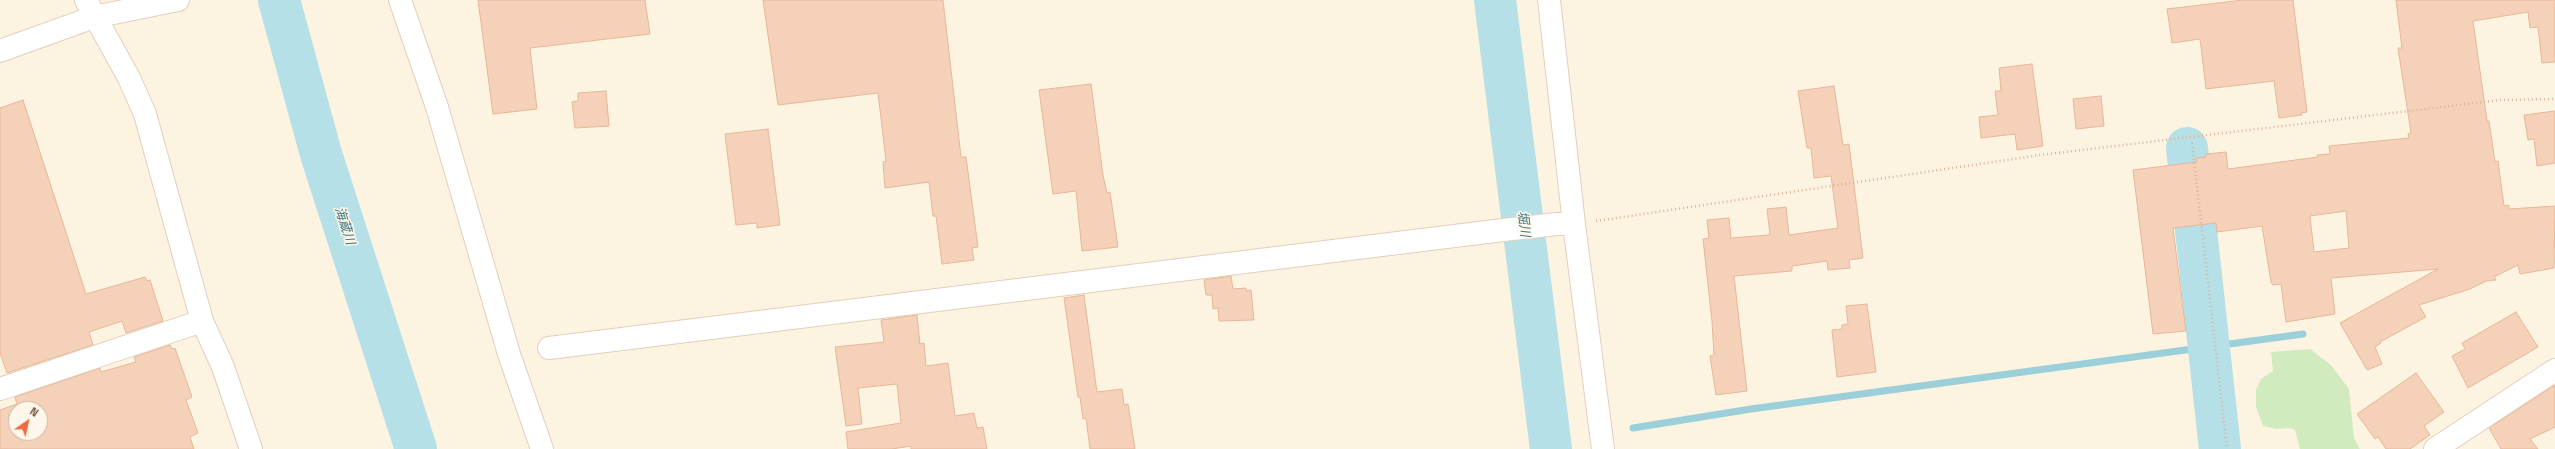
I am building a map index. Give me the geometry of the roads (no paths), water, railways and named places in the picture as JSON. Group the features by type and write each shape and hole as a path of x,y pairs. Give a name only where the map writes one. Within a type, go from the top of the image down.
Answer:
{"street":[{"path":"0,51 96,10 178,0"},
{"path":"400,0 437,107 509,354 542,449"},
{"path":"1549,0 1565,224 1603,449"},
{"path":"96,10 145,114 202,321 223,367 251,449"},
{"path":"549,348 1503,230 1565,224"},
{"path":"0,389 202,321"},
{"path":"2435,449 2461,442 2555,370"}],"waterway":[{"name":"海蔵川","path":"279,0 321,154 416,449"},
{"name":"堀川","path":"1495,0 1551,449"},
{"path":"2187,148 2220,449"},
{"path":"1633,428 1751,409 2303,334"}]}
